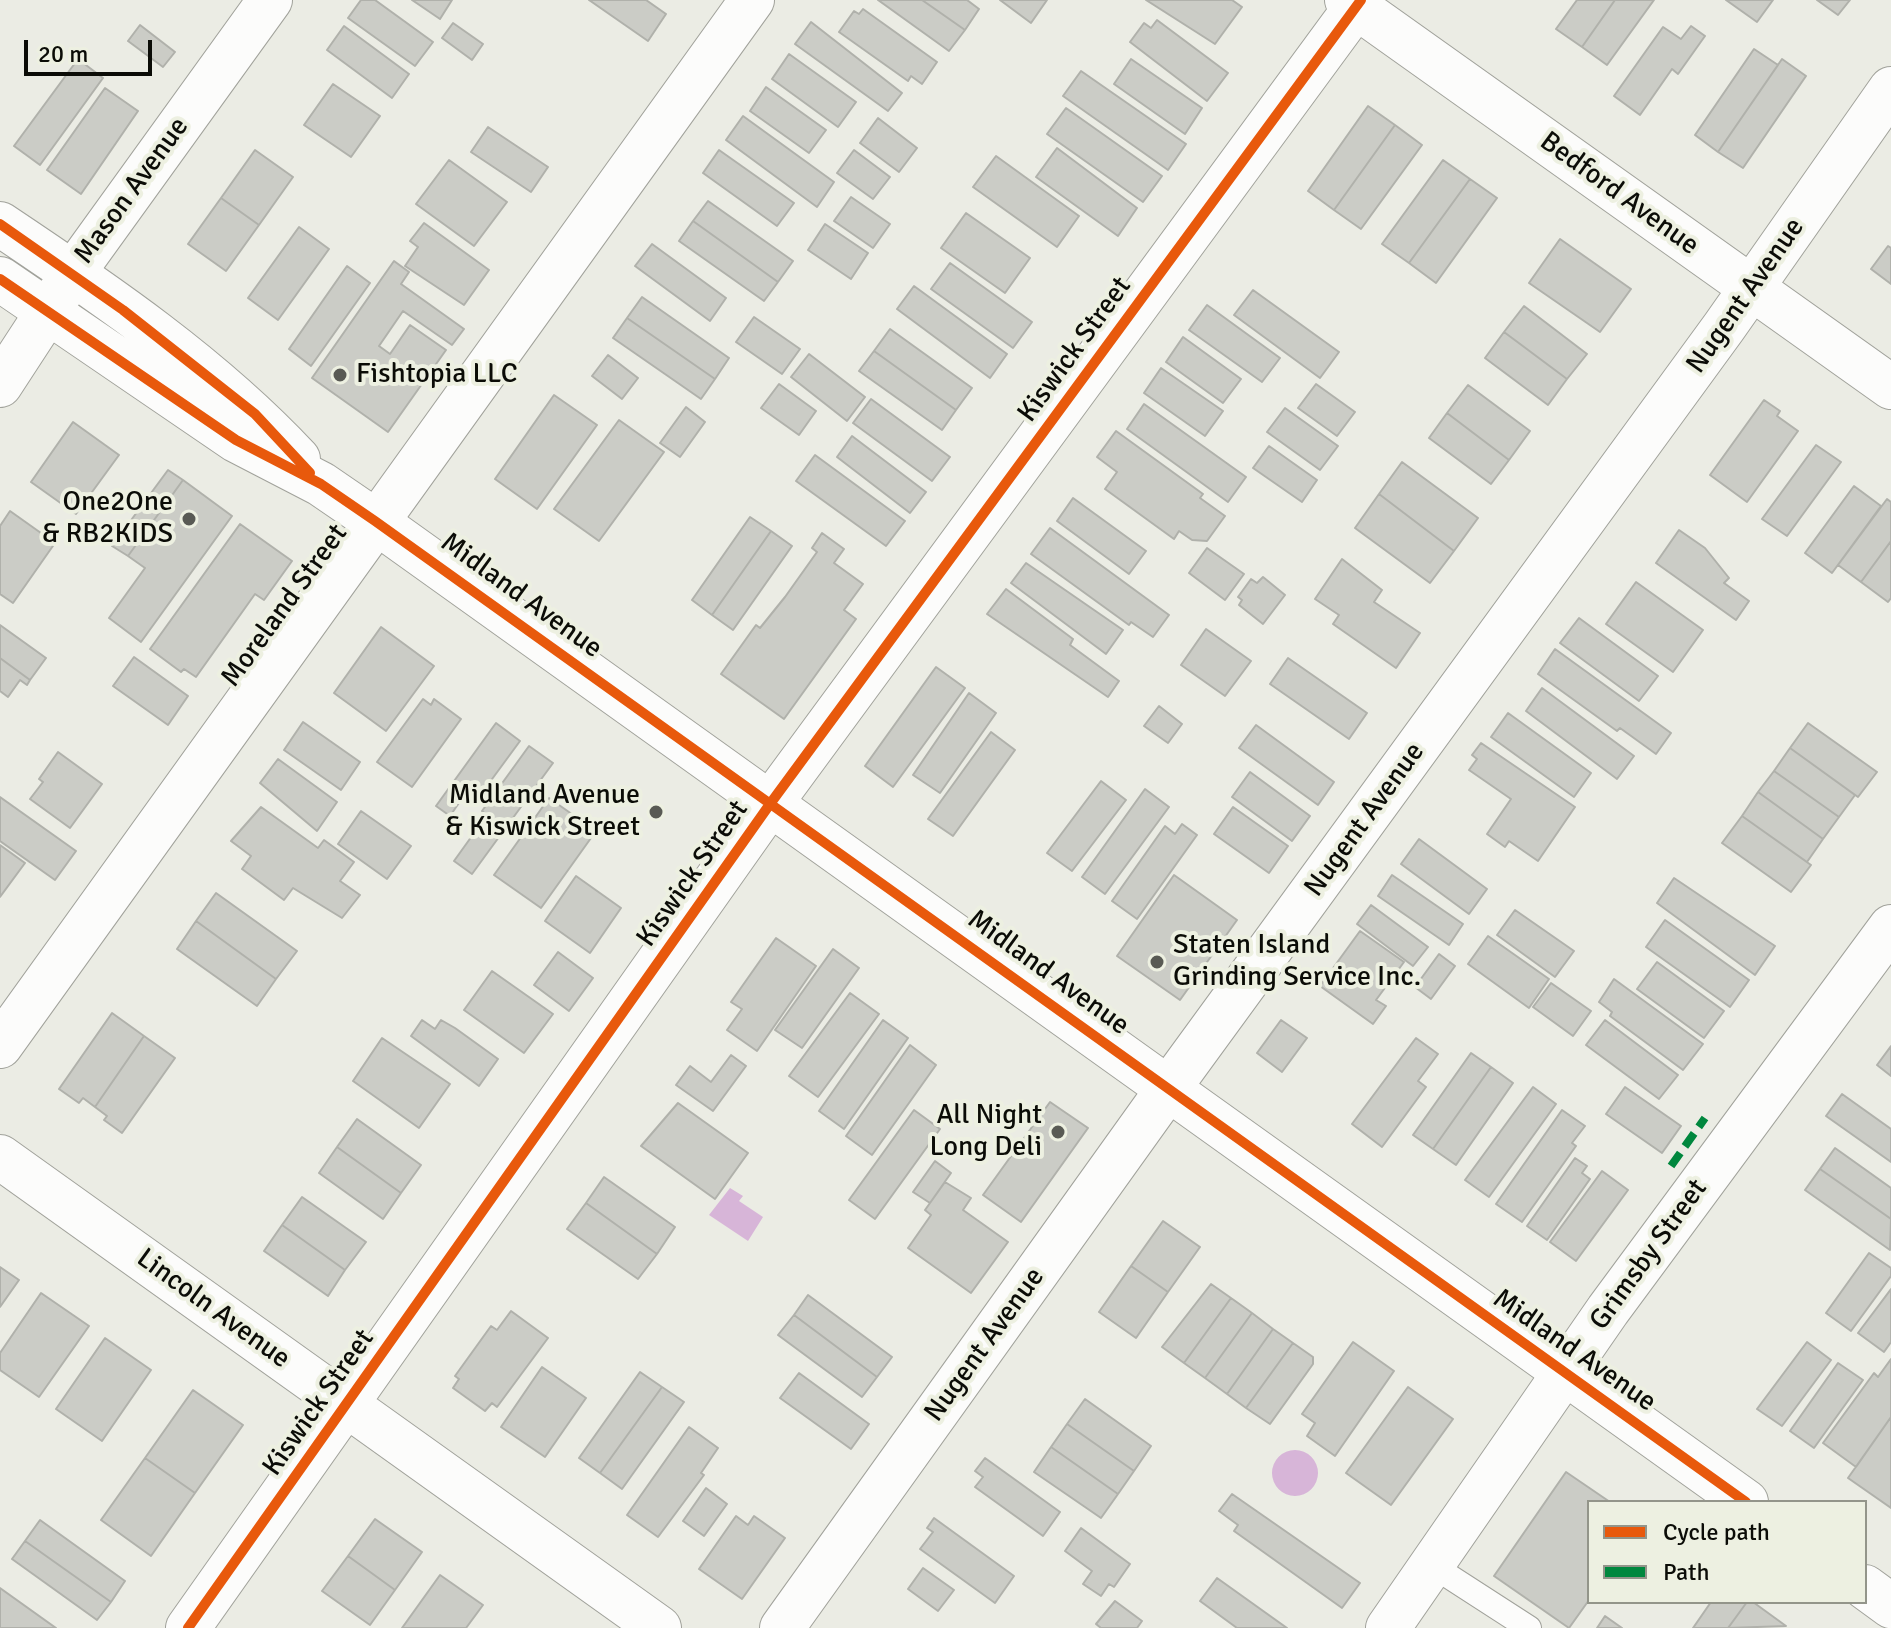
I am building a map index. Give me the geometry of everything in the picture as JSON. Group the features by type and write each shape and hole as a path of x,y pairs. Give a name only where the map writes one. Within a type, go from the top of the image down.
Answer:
{"street":[{"name":"Mason Avenue","path":"0,385 73,273 270,0"},
{"name":"Moreland Street","path":"0,1046 752,0"},
{"name":"Bedford Avenue","path":"1355,2 1891,387"},
{"name":"Kiswick Street","path":"188,1628 770,804 1355,2"},
{"name":"Nugent Avenue","path":"782,1628 1168,1089 1752,289 1891,89"},
{"name":"Midland Avenue","path":"0,224 73,273 255,414 321,484"},
{"name":"Midland Avenue","path":"0,279 47,314 236,440 321,484 375,521 1743,1500"},
{"name":"Grimsby Street","path":"1388,1628 1565,1373 1891,927"},
{"name":"Lincoln Avenue","path":"0,1157 659,1628"},
{"path":"1867,1588 1891,1606"}],"lane":[{"path":"1433,1566 1529,1628"}],"shaded area":[{"path":"730,1188 743,1196 739,1201 763,1217 748,1241 709,1215"},
{"path":"1295,1450 1311,1457 1318,1473 1311,1489 1295,1496 1279,1489 1272,1473 1279,1457"}],"building":[{"path":"361,0 375,0 433,42 415,66 348,18"},
{"path":"412,0 452,0 440,19"},
{"path":"589,0 646,0 666,14 648,41"},
{"path":"878,0 922,0 965,30 949,51"},
{"path":"922,0 967,0 979,9 965,30"},
{"path":"1000,0 1047,0 1031,23"},
{"path":"1146,0 1232,0 1242,7 1215,44"},
{"path":"1577,0 1615,0 1582,47 1556,29"},
{"path":"1615,0 1654,0 1607,65 1582,47"},
{"path":"1726,0 1773,0 1757,22"},
{"path":"1817,0 1850,0 1838,15"},
{"path":"863,9 937,62 922,84 911,76 908,81 839,32 854,11 859,14"},
{"path":"1157,20 1228,73 1207,101 1130,42 1144,23 1151,28"},
{"path":"811,22 902,93 888,111 795,44"},
{"path":"453,23 483,44 472,60 442,38"},
{"path":"140,25 175,52 163,67 128,41"},
{"path":"344,26 409,74 392,98 327,50"},
{"path":"1691,26 1705,36 1678,74 1672,69 1640,115 1614,96 1663,27 1681,39"},
{"path":"1754,49 1778,65 1718,152 1695,135"},
{"path":"789,54 856,102 838,127 772,79"},
{"path":"78,59 103,78 40,165 14,146"},
{"path":"1131,59 1202,108 1185,134 1114,84"},
{"path":"1782,59 1806,76 1743,168 1718,152"},
{"path":"1081,71 1186,144 1168,170 1063,96"},
{"path":"333,84 380,116 351,157 304,125"},
{"path":"766,87 826,130 809,153 750,111"},
{"path":"105,88 138,111 81,194 47,170"},
{"path":"1368,106 1395,125 1334,210 1308,191"},
{"path":"1066,108 1162,176 1143,202 1047,134"},
{"path":"743,116 834,182 817,207 726,140"},
{"path":"878,118 917,148 899,172 860,143"},
{"path":"1395,125 1422,145 1361,229 1334,210"},
{"path":"488,127 548,167 531,192 471,152"},
{"path":"1057,148 1137,208 1118,236 1036,177"},
{"path":"255,150 293,177 259,225 221,198"},
{"path":"719,150 794,203 777,226 703,173"},
{"path":"854,150 890,177 873,199 837,173"},
{"path":"996,156 1079,216 1057,247 973,187"},
{"path":"449,160 507,202 474,246 416,204"},
{"path":"1443,160 1470,179 1409,263 1382,244"},
{"path":"1470,179 1497,198 1436,283 1409,263"},
{"path":"851,197 890,224 873,248 834,221"},
{"path":"221,198 259,225 226,271 188,244"},
{"path":"708,201 793,261 778,282 693,221"},
{"path":"966,213 1030,258 1005,293 941,248"},
{"path":"693,221 778,282 764,301 679,241"},
{"path":"424,223 489,270 464,305 405,266 418,247 410,241"},
{"path":"825,224 868,253 851,279 808,250"},
{"path":"299,227 329,249 278,320 248,298"},
{"path":"1560,239 1631,289 1600,332 1529,283"},
{"path":"652,244 726,298 710,321 635,266"},
{"path":"1888,246 1891,248 1891,284 1871,269"},
{"path":"394,261 409,272 401,284 464,329 452,345 403,311 379,346 390,354 410,325 446,350 388,432 312,378"},
{"path":"950,263 1032,322 1013,348 931,289"},
{"path":"347,266 370,283 311,366 289,349"},
{"path":"914,286 1007,354 990,378 897,309"},
{"path":"1253,290 1339,352 1320,378 1234,315"},
{"path":"642,297 729,358 715,379 627,318"},
{"path":"1207,305 1280,358 1262,382 1189,330"},
{"path":"1524,306 1587,354 1567,379 1504,332"},
{"path":"754,317 800,349 782,374 736,342"},
{"path":"627,318 715,379 701,399 613,338"},
{"path":"890,329 972,388 956,410 874,351"},
{"path":"1504,332 1567,379 1548,405 1485,358"},
{"path":"1183,337 1241,379 1223,403 1166,362"},
{"path":"874,351 956,410 942,430 859,371"},
{"path":"809,354 865,397 847,421 791,377"},
{"path":"608,355 638,378 622,399 592,376"},
{"path":"1161,368 1223,411 1205,436 1144,393"},
{"path":"779,384 816,411 799,435 761,408"},
{"path":"1316,384 1355,412 1337,436 1298,408"},
{"path":"1468,385 1530,431 1509,460 1447,413"},
{"path":"554,395 597,425 537,509 495,479"},
{"path":"871,399 950,457 932,481 853,423"},
{"path":"1764,400 1780,411 1777,416 1798,431 1747,502 1710,475"},
{"path":"1144,404 1246,477 1228,502 1127,429"},
{"path":"686,407 705,422 680,457 660,443"},
{"path":"1285,408 1338,446 1320,470 1267,432"},
{"path":"1447,413 1509,460 1491,484 1429,438"},
{"path":"619,420 664,452 599,541 554,509"},
{"path":"73,422 119,455 76,514 31,482"},
{"path":"1116,431 1203,494 1200,498 1225,516 1207,541 1192,540 1179,531 1174,539 1105,489 1117,472 1097,457"},
{"path":"852,436 926,492 910,513 837,457"},
{"path":"1816,445 1841,462 1787,536 1762,519"},
{"path":"1269,446 1317,480 1302,502 1253,468"},
{"path":"815,455 905,521 886,546 796,481"},
{"path":"1402,462 1478,518 1454,551 1379,494"},
{"path":"168,470 183,480 128,556 112,546"},
{"path":"183,480 232,516 141,642 109,618 145,568 128,556"},
{"path":"1854,486 1881,506 1832,573 1805,553"},
{"path":"1379,494 1454,551 1430,583 1355,528"},
{"path":"1073,498 1146,551 1129,574 1057,521"},
{"path":"1887,499 1891,502 1891,541 1861,582 1838,565"},
{"path":"10,511 55,543 13,603 0,594 0,526"},
{"path":"750,517 771,531 712,615 692,600"},
{"path":"240,524 292,561 264,600 255,594 196,677 184,669 181,672 150,649"},
{"path":"1050,528 1169,615 1153,637 1131,622 1129,625 1031,554"},
{"path":"1679,530 1705,548 1729,578 1724,583 1749,601 1736,620 1656,563"},
{"path":"771,531 792,546 733,630 712,615"},
{"path":"822,533 844,549 834,563 863,584 844,610 856,619 784,719 721,674 756,625 760,628 785,597 817,552 812,548"},
{"path":"1891,541 1891,598 1888,602 1861,582"},
{"path":"1207,548 1244,574 1225,600 1189,573"},
{"path":"1342,559 1382,590 1374,602 1420,633 1396,668 1333,624 1339,615 1315,599"},
{"path":"1026,563 1123,630 1106,654 1011,583"},
{"path":"1263,577 1285,595 1263,624 1239,605 1242,600 1238,597 1251,579 1257,583"},
{"path":"1636,582 1703,630 1673,672 1606,624"},
{"path":"1006,589 1073,639 1070,645 1119,681 1108,697 987,614"},
{"path":"1579,618 1658,676 1639,701 1560,643"},
{"path":"0,625 46,658 30,680 0,658"},
{"path":"381,627 434,666 386,731 334,693"},
{"path":"1206,629 1251,661 1225,696 1181,665"},
{"path":"1555,649 1671,733 1656,754 1620,728 1617,731 1538,674"},
{"path":"134,657 188,696 168,725 113,686"},
{"path":"0,658 30,680 27,685 20,680 8,697 0,691"},
{"path":"1288,658 1367,713 1349,739 1270,684"},
{"path":"936,667 965,688 893,787 865,766"},
{"path":"1542,688 1634,756 1617,779 1526,711"},
{"path":"969,693 996,713 940,793 913,775"},
{"path":"423,699 431,705 434,699 461,719 412,787 377,762"},
{"path":"1159,706 1182,724 1168,743 1144,726"},
{"path":"1508,713 1591,773 1574,797 1491,737"},
{"path":"303,722 360,762 341,790 284,750"},
{"path":"496,723 520,741 473,805 463,797 450,816 436,806"},
{"path":"1808,723 1877,772 1858,797 1790,748"},
{"path":"1256,725 1334,782 1318,805 1239,748"},
{"path":"991,732 1015,750 953,836 928,819"},
{"path":"1481,743 1575,807 1538,861 1509,841 1505,847 1487,834 1511,799 1469,770 1477,759 1472,755"},
{"path":"529,746 553,763 472,874 454,861 487,815 482,811"},
{"path":"1790,748 1855,795 1839,817 1774,771"},
{"path":"58,752 102,784 70,828 30,799 43,782 39,779"},
{"path":"278,759 337,802 317,831 260,783"},
{"path":"1774,771 1839,817 1823,839 1758,792"},
{"path":"1250,772 1310,816 1292,841 1232,797"},
{"path":"1101,781 1126,800 1072,871 1047,853"},
{"path":"1145,789 1169,807 1105,894 1082,877"},
{"path":"1758,792 1823,839 1807,862 1742,816"},
{"path":"0,797 76,851 55,880 0,841"},
{"path":"549,798 596,831 541,908 494,875"},
{"path":"261,807 318,848 324,840 354,862 340,881 360,895 342,918 293,888 284,900 242,869 251,856 231,841"},
{"path":"1233,807 1288,846 1269,873 1214,834"},
{"path":"361,811 411,846 387,879 338,844"},
{"path":"1742,816 1811,865 1791,892 1722,843"},
{"path":"1182,824 1197,835 1137,919 1112,901 1165,826 1175,834"},
{"path":"1419,839 1487,889 1469,914 1401,864"},
{"path":"0,845 25,863 0,897"},
{"path":"1174,875 1237,920 1180,1000 1117,956"},
{"path":"1392,875 1463,924 1449,945 1378,896"},
{"path":"576,876 621,908 590,953 545,921"},
{"path":"1674,878 1775,946 1755,975 1657,903"},
{"path":"216,893 297,951 276,979 196,921"},
{"path":"1371,905 1428,947 1413,966 1357,924"},
{"path":"1515,910 1574,951 1555,977 1497,935"},
{"path":"1665,920 1749,980 1730,1007 1646,947"},
{"path":"196,921 276,979 257,1006 177,949"},
{"path":"1360,931 1404,962 1376,1000 1386,1006 1373,1024 1320,986"},
{"path":"1488,936 1549,979 1529,1008 1468,964"},
{"path":"776,938 816,966 757,1051 727,1030 742,1009 731,1002"},
{"path":"833,949 859,968 802,1048 775,1030"},
{"path":"558,952 593,978 569,1011 534,985"},
{"path":"1439,954 1455,966 1431,999 1415,987"},
{"path":"1657,962 1724,1011 1704,1038 1637,989"},
{"path":"492,971 553,1014 524,1053 464,1010"},
{"path":"1614,979 1703,1044 1683,1070 1610,1016 1612,1012 1599,1002"},
{"path":"1551,983 1591,1011 1573,1036 1533,1007"},
{"path":"850,993 879,1014 818,1097 789,1076"},
{"path":"112,1013 144,1036 95,1107 83,1098 79,1103 59,1089"},
{"path":"422,1020 435,1029 441,1020 498,1059 479,1086 411,1036"},
{"path":"883,1020 908,1038 844,1129 819,1111"},
{"path":"1281,1020 1307,1038 1282,1072 1257,1053"},
{"path":"1605,1020 1678,1075 1659,1099 1586,1045"},
{"path":"144,1036 175,1058 122,1133 104,1120 107,1116 95,1107"},
{"path":"382,1038 450,1084 419,1128 353,1081"},
{"path":"1416,1038 1438,1054 1418,1081 1426,1087 1382,1147 1352,1124"},
{"path":"910,1045 936,1065 872,1155 846,1136"},
{"path":"1891,1046 1891,1076 1877,1065"},
{"path":"1471,1053 1491,1067 1433,1149 1413,1135"},
{"path":"731,1055 746,1066 713,1111 676,1085 690,1066 711,1082"},
{"path":"1491,1067 1513,1083 1456,1165 1433,1149"},
{"path":"1533,1087 1556,1104 1489,1197 1465,1180"},
{"path":"1625,1087 1681,1126 1662,1153 1606,1114"},
{"path":"1842,1094 1891,1129 1891,1162 1826,1116"},
{"path":"1050,1102 1088,1128 1021,1222 983,1195"},
{"path":"678,1103 748,1153 715,1199 641,1146"},
{"path":"914,1110 940,1129 875,1219 849,1200"},
{"path":"1562,1110 1585,1126 1572,1143 1576,1146 1522,1222 1496,1204"},
{"path":"357,1119 421,1165 401,1193 337,1147"},
{"path":"337,1147 401,1193 383,1219 319,1173"},
{"path":"1835,1148 1891,1188 1891,1219 1820,1169"},
{"path":"1575,1158 1587,1166 1582,1173 1590,1179 1547,1240 1527,1226"},
{"path":"935,1161 951,1173 930,1203 913,1192"},
{"path":"1820,1169 1891,1219 1890,1250 1805,1190"},
{"path":"1602,1171 1628,1190 1576,1261 1550,1242"},
{"path":"604,1177 675,1227 657,1254 586,1203"},
{"path":"945,1182 971,1198 963,1210 1008,1242 971,1293 908,1248 931,1215 925,1210"},
{"path":"302,1197 366,1242 345,1270 282,1225"},
{"path":"586,1203 657,1254 638,1279 567,1229"},
{"path":"1163,1221 1200,1247 1168,1292 1131,1266"},
{"path":"282,1225 345,1270 328,1296 264,1251"},
{"path":"1869,1253 1891,1268 1891,1276 1851,1331 1826,1313"},
{"path":"1131,1266 1168,1292 1136,1338 1099,1312"},
{"path":"0,1267 19,1280 0,1307"},
{"path":"1211,1284 1231,1298 1184,1363 1162,1347"},
{"path":"1891,1289 1891,1342 1884,1352 1858,1333"},
{"path":"41,1293 89,1326 39,1397 0,1370 0,1353"},
{"path":"808,1295 892,1357 877,1377 794,1315"},
{"path":"1231,1298 1252,1313 1205,1378 1184,1363"},
{"path":"511,1311 548,1338 497,1407 492,1403 485,1411 453,1388 459,1379 455,1376 491,1326 497,1330"},
{"path":"1252,1313 1273,1329 1227,1394 1205,1378"},
{"path":"794,1315 877,1377 862,1397 778,1335"},
{"path":"1273,1329 1293,1343 1246,1408 1227,1394"},
{"path":"105,1338 151,1370 102,1441 56,1409"},
{"path":"1353,1342 1394,1371 1335,1456 1307,1436 1315,1423 1302,1414"},
{"path":"1807,1342 1831,1360 1782,1426 1757,1409"},
{"path":"1293,1343 1313,1357 1313,1364 1270,1424 1246,1408"},
{"path":"1891,1359 1891,1417 1856,1467 1823,1443 1874,1373 1878,1377"},
{"path":"1838,1363 1863,1380 1814,1448 1790,1431"},
{"path":"542,1367 586,1398 545,1457 501,1427"},
{"path":"640,1372 662,1387 600,1473 579,1458"},
{"path":"799,1373 869,1424 851,1449 780,1398"},
{"path":"662,1387 684,1402 622,1489 600,1473"},
{"path":"1408,1387 1453,1419 1391,1505 1346,1473"},
{"path":"193,1390 243,1425 195,1493 145,1458"},
{"path":"1085,1399 1151,1446 1134,1471 1067,1424"},
{"path":"1891,1417 1891,1508 1848,1478"},
{"path":"1067,1424 1134,1471 1118,1494 1051,1447"},
{"path":"689,1427 718,1448 701,1473 704,1475 658,1537 627,1515"},
{"path":"1051,1447 1118,1494 1101,1518 1034,1472"},
{"path":"145,1458 195,1493 151,1556 101,1520"},
{"path":"985,1458 1060,1512 1043,1536 975,1487 983,1477 975,1471"},
{"path":"1566,1472 1607,1500 1587,1500 1587,1603 1569,1628 1494,1576"},
{"path":"706,1488 727,1504 704,1536 683,1521"},
{"path":"1232,1494 1360,1583 1342,1608 1234,1531 1238,1525 1219,1511"},
{"path":"736,1516 748,1525 754,1516 785,1538 742,1599 699,1569"},
{"path":"934,1518 1014,1576 995,1603 920,1549 933,1532 927,1528"},
{"path":"375,1519 422,1552 395,1590 348,1556"},
{"path":"40,1520 125,1581 111,1602 25,1541"},
{"path":"1081,1528 1130,1564 1114,1587 1109,1584 1101,1596 1083,1584 1092,1571 1065,1551"},
{"path":"25,1541 111,1602 97,1620 12,1559"},
{"path":"348,1556 395,1590 370,1625 322,1591"},
{"path":"923,1568 954,1590 938,1611 908,1589"},
{"path":"440,1575 483,1605 466,1628 402,1628"},
{"path":"1217,1578 1287,1628 1237,1628 1200,1601"},
{"path":"0,1588 56,1628 0,1628"},
{"path":"1115,1601 1142,1621 1137,1628 1101,1628 1096,1624"},
{"path":"1710,1604 1746,1604 1728,1628 1693,1628"},
{"path":"1746,1604 1756,1604 1786,1626 1728,1628"},
{"path":"1605,1616 1622,1628 1597,1628"}],"marked path":[{"path":"1671,1166 1705,1118"}],"cycle path":[{"path":"188,1628 770,804 1361,0"},
{"path":"0,224 123,310 255,414 310,473"},
{"path":"0,279 236,440 321,484 375,521 1743,1500"}],"place":[{"name":"Fishtopia LLC","path":"340,375"},
{"name":"One2One & RB2KIDS","path":"189,519"},
{"name":"Midland Avenue & Kiswick Street","path":"656,812"},
{"name":"Staten Island Grinding Service Inc.","path":"1157,962"},
{"name":"All Night Long Deli","path":"1058,1132"}]}
